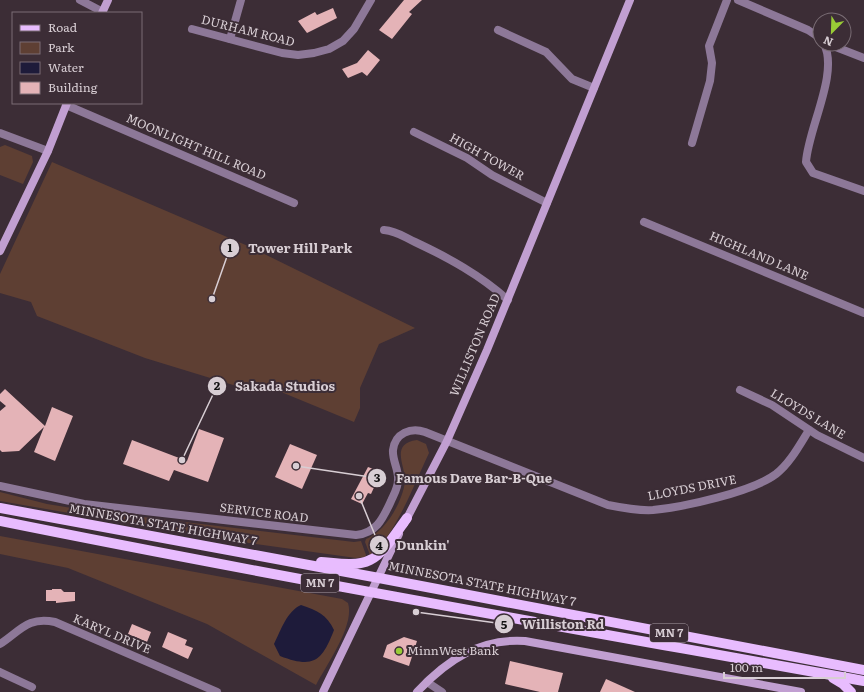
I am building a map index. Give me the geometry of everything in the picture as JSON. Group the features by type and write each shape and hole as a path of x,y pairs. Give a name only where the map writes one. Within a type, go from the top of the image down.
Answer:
{"main road":[{"path":"103,12 108,0"},
{"name":"WILLISTON ROAD","path":"323,692 407,518 447,441 508,300 630,0"},
{"path":"0,251 48,151 67,104"},
{"name":"MINNESOTA STATE HIGHWAY 7","path":"0,508 864,670"},
{"path":"283,560 353,563 371,560 379,554 407,518"},
{"name":"MN 7","path":"0,521 182,558 504,618 864,681"},
{"path":"417,692 452,660 467,651 480,646 512,640 532,642 801,692"},
{"path":"841,666 864,663"},
{"path":"825,674 843,684 851,692"}],"street":[{"path":"80,0 101,12"},
{"path":"230,39 241,0"},
{"name":"DURHAM ROAD","path":"192,29 282,53 298,55 314,54 329,49 343,41 354,29 371,0"},
{"path":"692,143 710,81 712,63 708,46 727,0"},
{"path":"738,0 812,33"},
{"path":"498,30 546,52 572,79 594,88"},
{"path":"828,52 828,72 806,162 814,173 864,191"},
{"path":"849,52 864,58"},
{"name":"MOONLIGHT HILL ROAD","path":"67,104 294,202"},
{"name":"HIGH TOWER","path":"414,132 467,158 492,175 547,203"},
{"path":"0,133 48,151"},
{"name":"HIGHLAND LANE","path":"644,222 864,313"},
{"path":"384,230 398,233 451,260 467,271 485,280 508,300"},
{"name":"LLOYDS LANE","path":"740,390 772,405 809,430 864,458"},
{"name":"SERVICE ROAD","path":"0,486 84,504 306,530 362,534 371,531 380,523 397,488 398,473 393,451 402,434 408,430 419,430 447,441"},
{"name":"LLOYDS DRIVE","path":"447,441 608,505 630,509 652,510 737,492 757,485 776,474 785,465 809,430"},
{"name":"KARYL DRIVE","path":"0,644 23,626 44,620 55,622 217,692"},
{"path":"0,672 32,687"},
{"path":"427,682 442,692"}],"green space":[{"path":"5,145 32,156 33,162 23,184 0,175 0,147"},
{"path":"52,162 248,246 415,328 379,344 360,388 360,408 354,422 269,387 256,392 145,358 37,316 31,302 0,293 0,274"},
{"path":"417,440 426,444 429,453 404,508 388,536 370,555 365,542 366,539 380,530 392,516 403,490 405,476 401,451 403,446 408,442"},
{"path":"0,492 47,504 84,510 354,542 361,541 366,555 365,557 356,558 213,538 0,501"},
{"path":"0,536 342,599 348,603 348,622 333,656 316,685 207,624 68,568 0,554"}],"water":[{"path":"301,605 312,609 325,617 334,630 330,641 321,655 315,660 309,662 301,662 280,656 274,644 288,616"}],"building":[{"path":"404,0 422,0 409,12 412,14 392,39 379,30"},
{"path":"333,8 337,18 307,33 298,21 315,12 317,15"},
{"path":"368,50 380,60 367,76 362,72 348,78 342,69 357,63"},
{"path":"5,389 45,426 52,407 73,416 55,461 34,452 44,427 19,451 2,452 0,450 0,411 6,406 0,401 0,394"},
{"path":"199,429 224,438 208,482 174,470 169,481 123,464 132,440 187,461"},
{"path":"290,444 317,455 302,489 275,477"},
{"path":"368,467 376,470 372,478 377,481 371,494 368,493 362,504 351,499"},
{"path":"61,589 64,592 75,592 75,601 56,603 56,601 46,601 46,590"},
{"path":"132,624 151,632 147,642 128,634"},
{"path":"168,632 187,640 185,645 193,648 188,659 162,647"},
{"name":"MinnWest Bank","path":"404,637 417,641 409,666 383,657 387,645"},
{"path":"510,661 563,673 558,692 540,692 505,684"},
{"path":"606,679 635,692 600,692"}],"place":[{"name":"Tower Hill Park","path":"212,299"},
{"name":"Sakada Studios","path":"182,460"},
{"name":"Famous Dave Bar-B-Que","path":"296,466"},
{"name":"Dunkin'","path":"359,496"},
{"name":"Williston Rd","path":"416,612"},
{"name":"MinnWest Bank","path":"399,651"}]}
